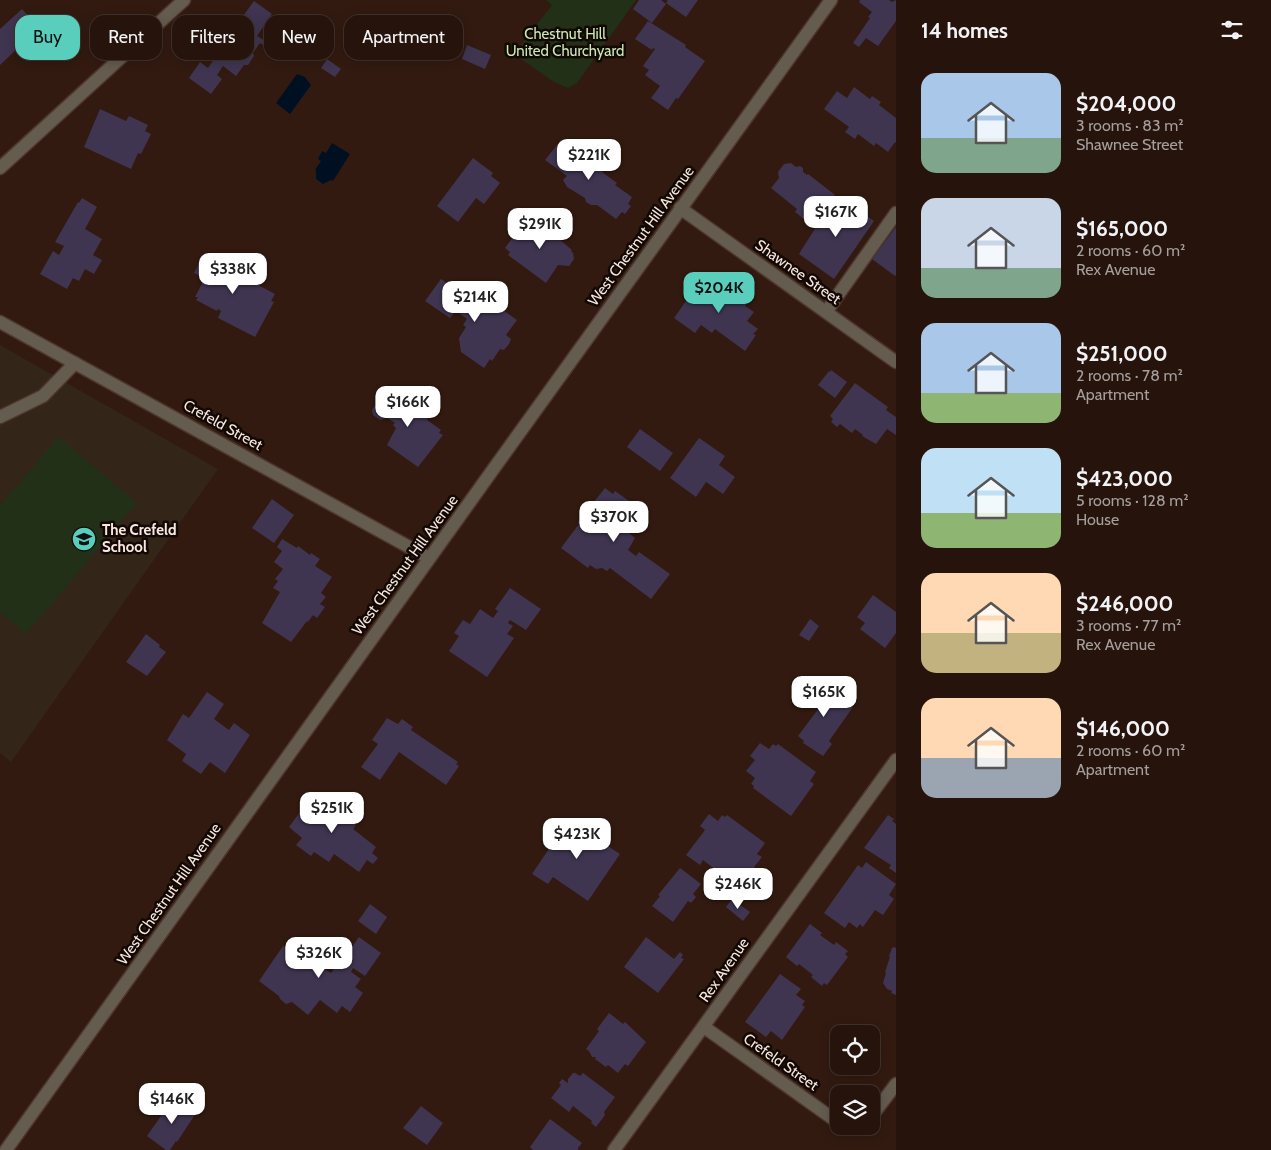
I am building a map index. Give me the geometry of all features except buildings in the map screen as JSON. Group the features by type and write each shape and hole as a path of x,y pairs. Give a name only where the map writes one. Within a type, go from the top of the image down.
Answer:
{"street":[{"path":"0,168 184,0"},
{"name":"West Chestnut Hill Avenue","path":"6,1150 831,0"},
{"name":"Shawnee Street","path":"680,208 896,362"},
{"path":"826,312 896,213"},
{"name":"Crefeld Street","path":"0,322 430,558"},
{"path":"0,417 43,396 75,363"},
{"name":"Rex Avenue","path":"614,1150 896,760"},
{"name":"Crefeld Street","path":"704,1027 830,1116"},
{"path":"880,1106 896,1084"}],"shaded area":[{"name":"The Crefeld School","path":"0,345 218,469 11,762 0,753"}],"green space":[{"name":"Chestnut Hill United Churchyard","path":"546,0 636,0 577,83 568,88 554,82 514,54 552,5"},
{"path":"58,437 137,503 26,634 0,612 0,506"}],"water":[{"path":"297,74 305,77 311,85 290,114 276,103"},
{"path":"332,143 350,154 333,181 331,180 323,184 316,179 315,170 321,161 318,159 322,151 326,153"}],"place":[{"name":"The Crefeld School","path":"84,539"}]}
